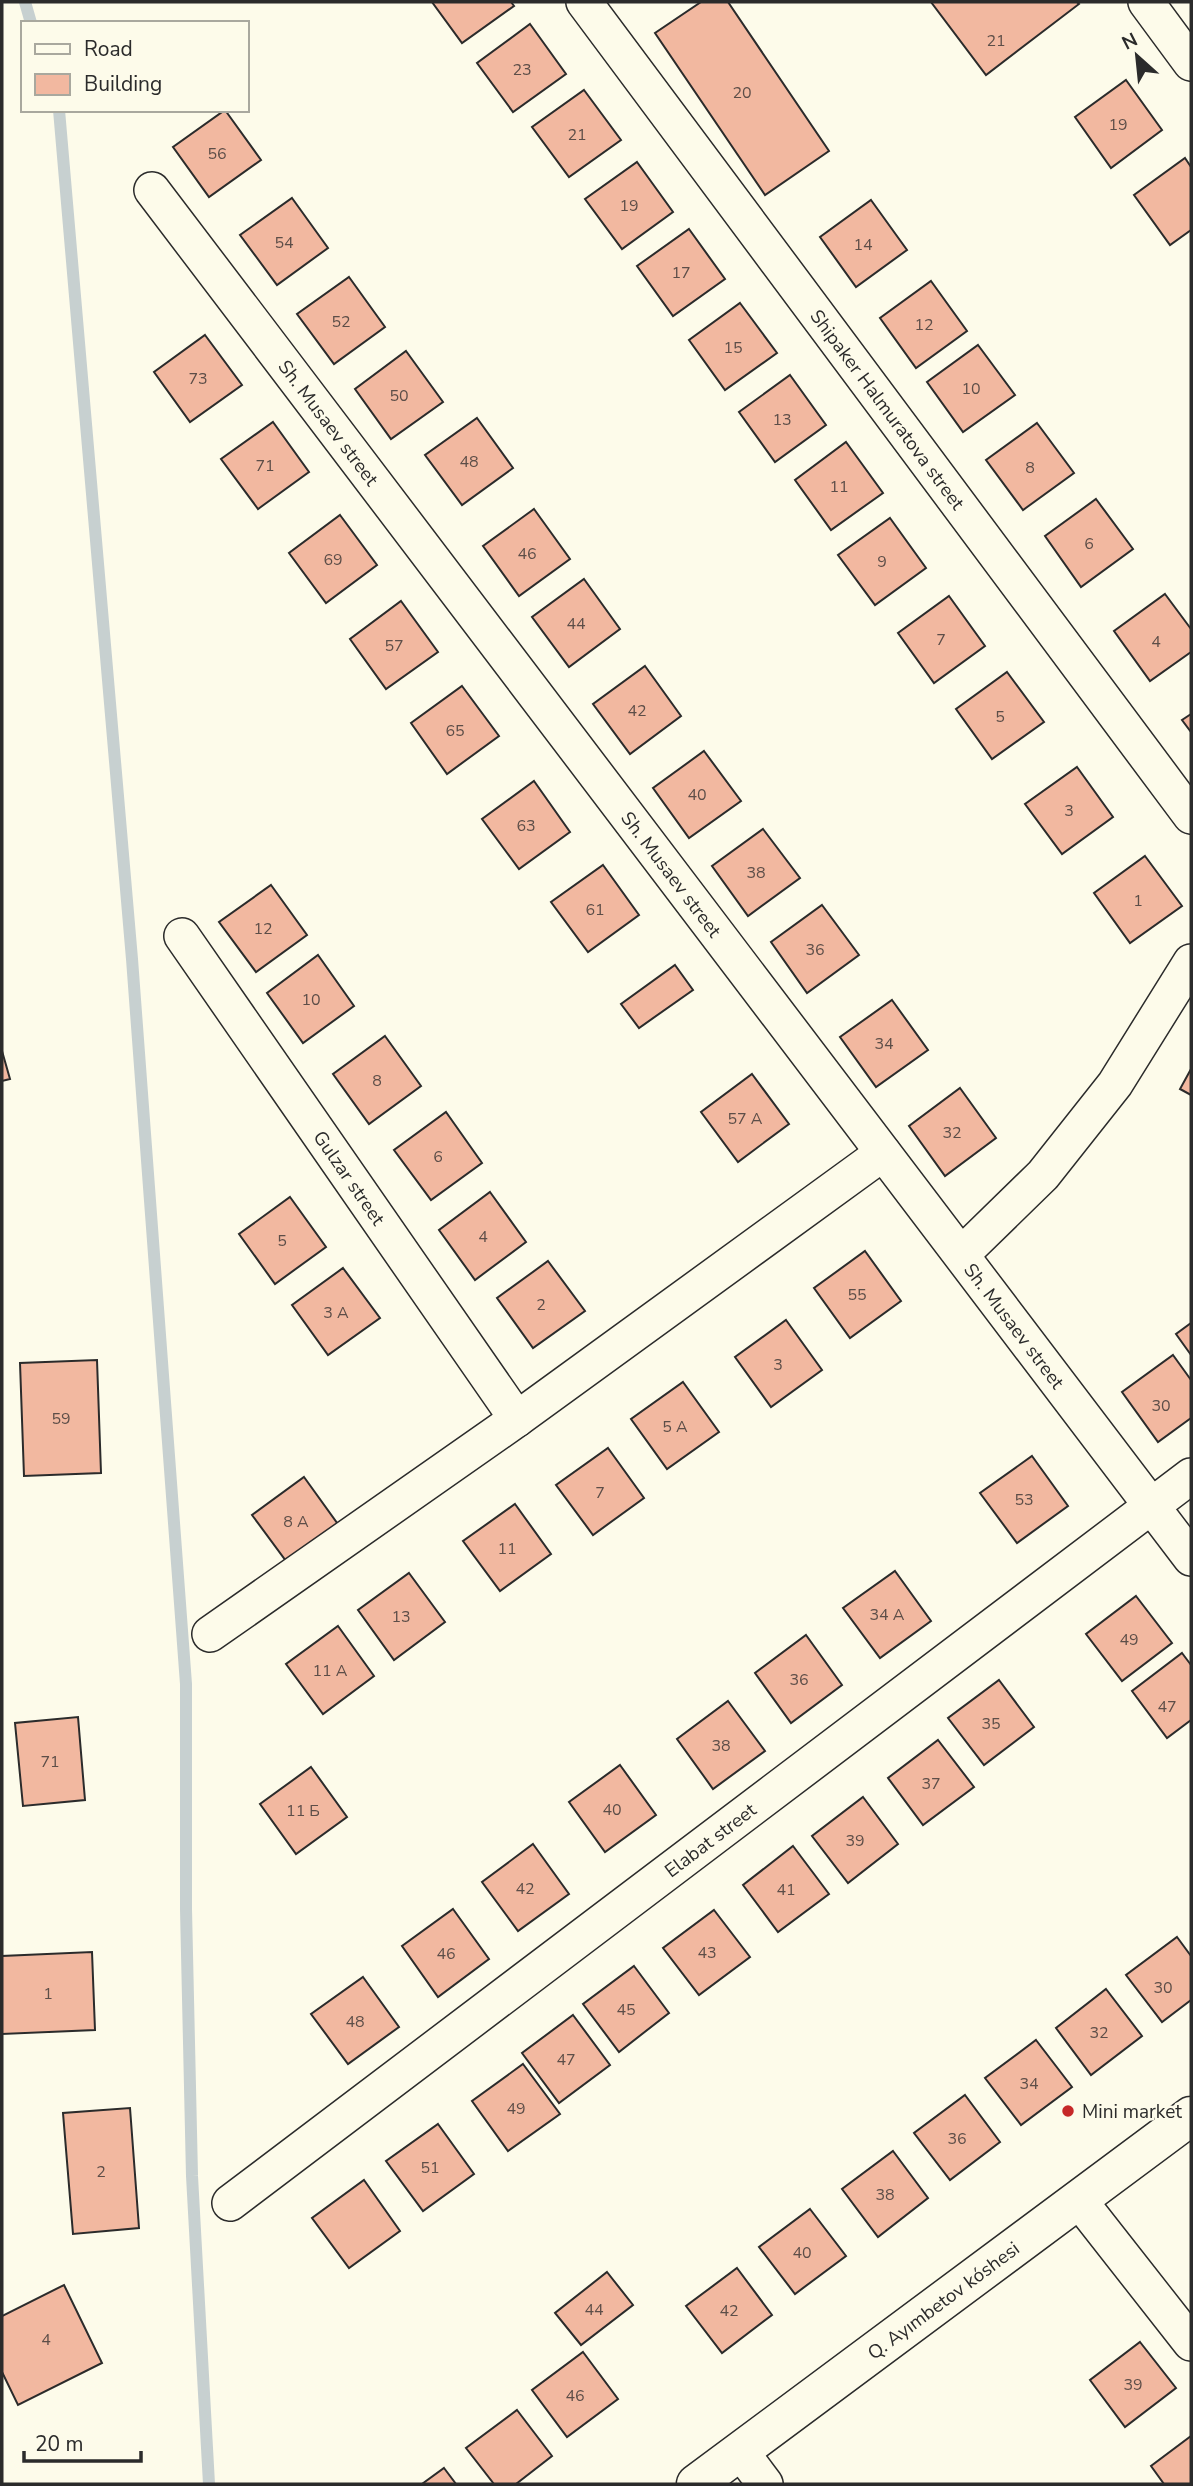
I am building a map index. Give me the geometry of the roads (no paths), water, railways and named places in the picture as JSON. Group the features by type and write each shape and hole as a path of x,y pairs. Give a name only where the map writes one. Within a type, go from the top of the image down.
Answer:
{"street":[{"name":"Shipaker Halmuratova street","path":"584,2 1191,816"},
{"path":"1146,2 1191,63"},
{"name":"Sh. Musaev street","path":"152,190 1191,1558"},
{"name":"Gulzar street","path":"182,936 517,1419"},
{"path":"962,1254 1043,1175 1115,1084 1191,962"},
{"path":"210,1634 517,1419 883,1153"},
{"name":"Elabat street","path":"230,2203 1191,1476"},
{"name":"Q. Ayımbetov kóshesi","path":"696,2484 1191,2116"},
{"path":"1078,2199 1191,2343"},
{"path":"741,2452 765,2484"}],"waterway":[{"path":"25,2 30,21"},
{"path":"59,112 132,959 186,1684 186,1909 192,2176 209,2484"}],"place":[{"name":"Mini market","path":"1068,2111"}]}
